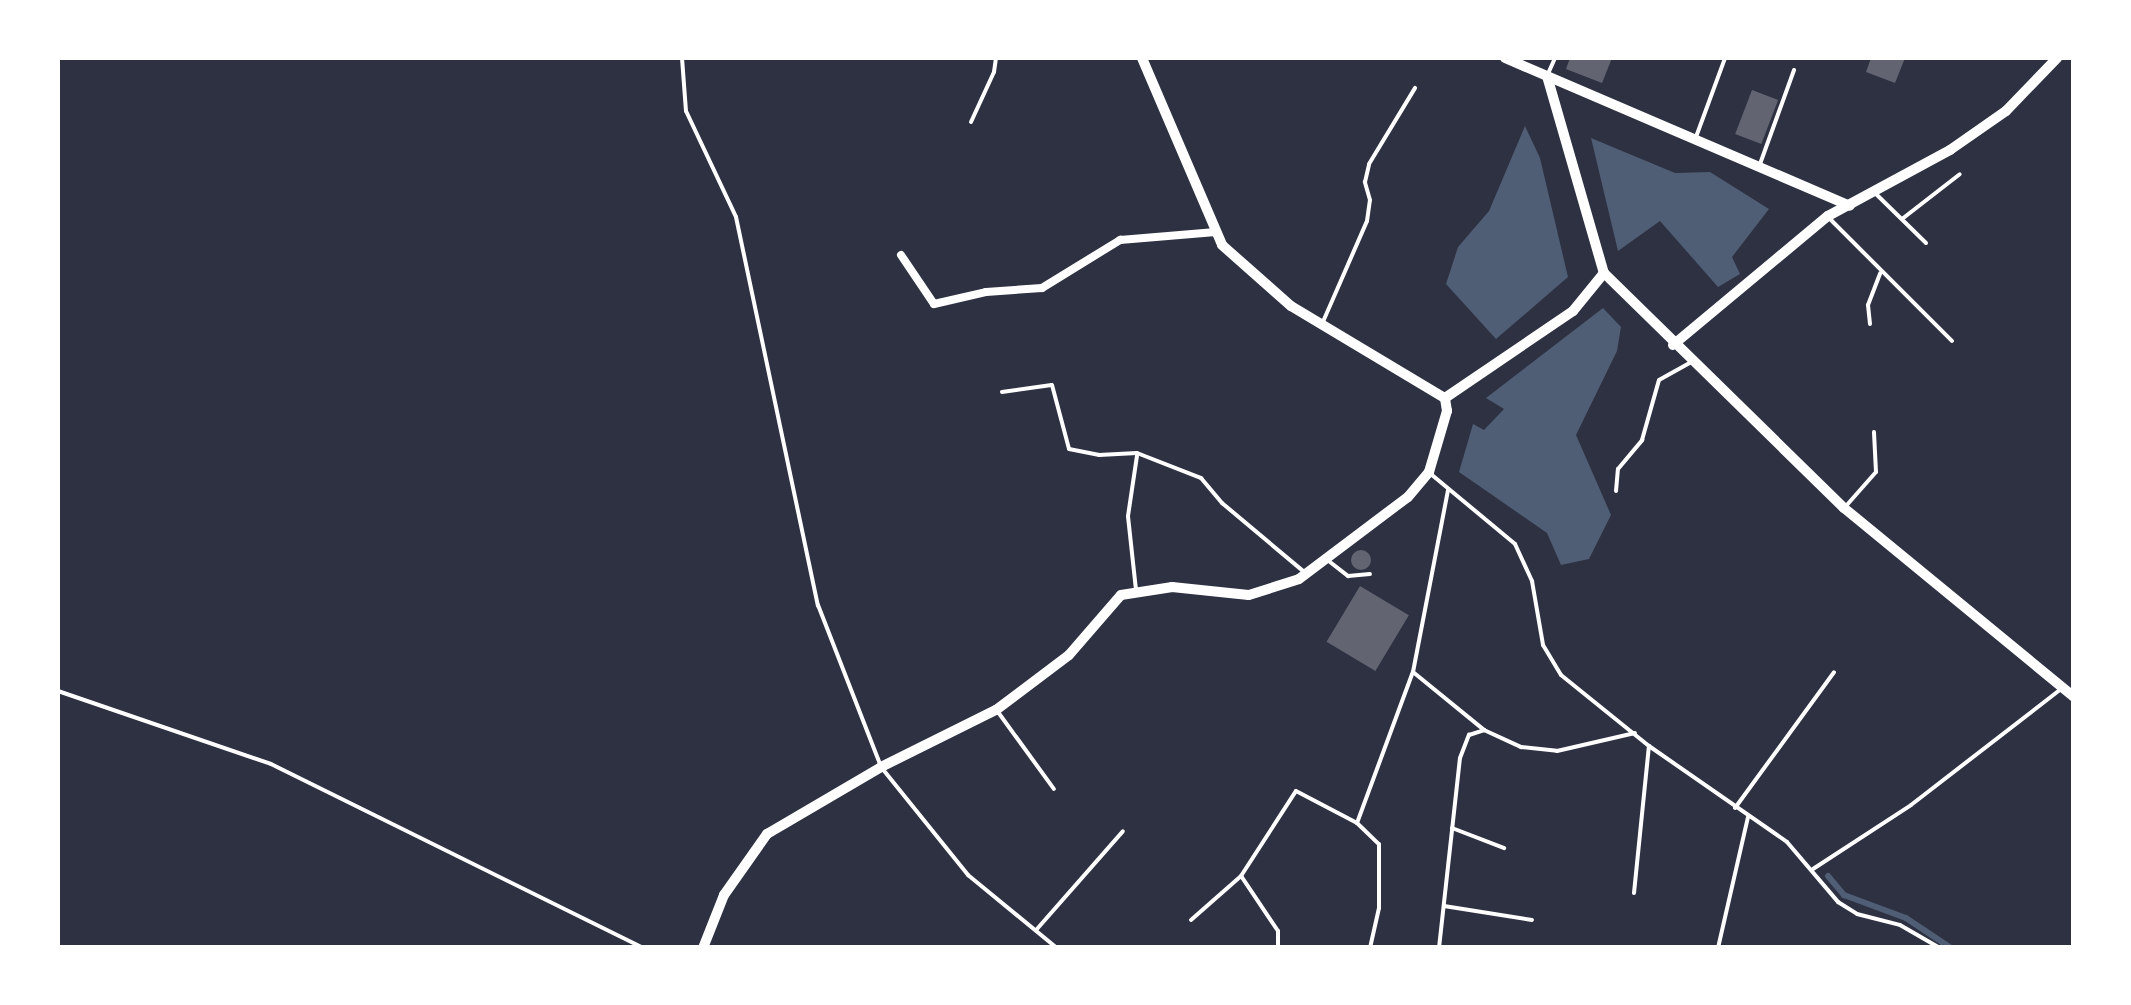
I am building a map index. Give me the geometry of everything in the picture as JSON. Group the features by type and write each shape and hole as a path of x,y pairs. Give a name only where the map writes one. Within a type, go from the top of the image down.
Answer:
{"street":[{"path":"1142,58 1222,246 1255,280 1445,398"},
{"path":"1505,58 1850,206"},
{"path":"1673,345 1828,216 1950,150 2006,111 2057,58"},
{"path":"1547,76 1604,273 1673,345 1844,508 2074,698"},
{"path":"902,255 934,304 986,292 1042,288 1120,240 1216,232"},
{"path":"1445,398 1574,311 1604,273"},
{"path":"703,948 724,894 767,834 881,767 996,710 1069,655 1122,595 1172,587 1248,595 1306,574 1408,496 1429,472 1447,411 1445,398"}],"lane":[{"path":"682,58 686,110 736,217 818,605 881,767 968,875 1056,948"},
{"path":"971,122 994,72 996,58"},
{"path":"1547,76 1555,58"},
{"path":"1694,140 1726,58"},
{"path":"1759,166 1794,70"},
{"path":"1322,324 1367,222 1370,200 1365,182 1369,164 1416,88"},
{"path":"1902,219 1960,174"},
{"path":"1872,190 1926,243"},
{"path":"1828,216 1952,342"},
{"path":"1870,324 1868,305 1880,272"},
{"path":"1616,491 1618,469 1642,440 1659,380 1691,362"},
{"path":"1002,392 1052,385 1069,449 1098,455 1137,454 1201,478 1222,504 1306,574"},
{"path":"1844,508 1876,472 1874,432"},
{"path":"1136,590 1128,516 1137,454"},
{"path":"1429,472 1515,544 1532,581 1543,646 1561,675 1650,746 1787,842 1838,902 1857,914 1900,924 1940,948"},
{"path":"1357,823 1412,672 1448,488"},
{"path":"1326,559 1348,576 1370,574"},
{"path":"1412,672 1484,730 1521,747 1557,751 1635,733"},
{"path":"1735,808 1834,672"},
{"path":"1813,869 1911,805 2063,687"},
{"path":"996,710 1054,789"},
{"path":"1439,948 1460,758 1469,735 1484,730"},
{"path":"1634,893 1650,746"},
{"path":"1191,920 1241,876 1296,791 1357,823 1379,844 1379,908 1370,948"},
{"path":"1718,948 1748,817"},
{"path":"1450,827 1504,848"},
{"path":"1036,930 1124,831"},
{"path":"1241,876 1278,930 1278,948"},
{"path":"1444,906 1532,920"}],"path":[{"path":"58,691 271,764 644,948"}],"water":[{"path":"1525,126 1540,158 1568,277 1496,339 1446,284 1458,247 1489,211"},
{"path":"1591,138 1675,173 1710,172 1769,209 1732,257 1740,274 1718,287 1660,221 1618,251"},
{"path":"1603,308 1621,327 1617,351 1576,435 1611,515 1589,559 1561,565 1547,533 1459,472 1473,424 1484,430 1504,409 1486,398"}],"building":[{"path":"1570,58 1612,58 1602,83 1566,69"},
{"path":"1871,58 1905,58 1895,83 1866,72"},
{"path":"1752,90 1778,100 1761,144 1735,134"},
{"path":"1361,550 1371,560 1361,570 1351,560"},
{"path":"1360,586 1409,615 1375,671 1327,642"}],"waterway":[{"path":"1828,876 1844,895 1906,918 1951,948"}]}
